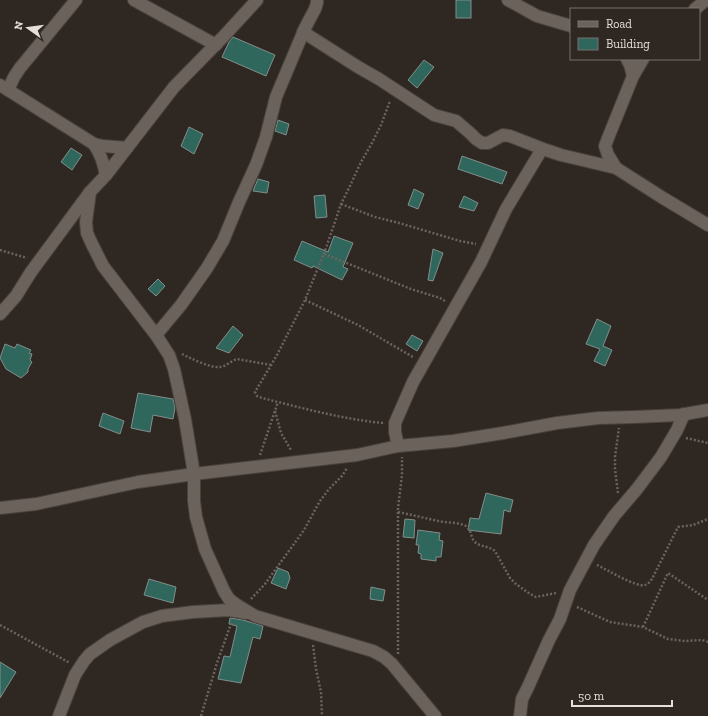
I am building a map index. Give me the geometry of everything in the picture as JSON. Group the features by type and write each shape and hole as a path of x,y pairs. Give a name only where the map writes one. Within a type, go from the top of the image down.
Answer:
{"street":[{"path":"76,0 14,77 4,87 94,144 127,148"},
{"path":"134,0 216,45"},
{"path":"0,314 16,296 90,192 106,175 174,87 216,45 257,0"},
{"path":"156,335 181,305 224,241 239,202 256,165 266,137 276,97 303,32 315,9 317,0"},
{"path":"508,0 537,16 570,26"},
{"path":"696,8 706,0"},
{"path":"303,32 434,115 456,121 482,143 488,143 500,136 506,135 561,155 616,168 708,225"},
{"path":"628,60 633,76"},
{"path":"616,168 608,155 605,146 633,76 642,60"},
{"path":"94,144 100,153 106,175"},
{"path":"400,446 395,432 395,423 413,382 481,262 506,209 542,149"},
{"path":"90,192 86,222 87,233 91,242 103,266 156,335 169,355 174,368 185,418 194,474 194,502 196,517 205,549 224,591 229,599 243,611"},
{"path":"0,508 36,504 138,482 256,466 357,455 400,446 503,433 557,423 598,418 661,416 708,410"},
{"path":"520,716 522,698 560,619 570,590 586,559 614,516 661,457 684,414"},
{"path":"59,716 78,668 90,654 110,640 143,622 162,616 193,612 230,610 243,611 380,654 398,671 435,716"}],"path":[{"path":"395,89 381,125 341,204 324,254 305,300 255,393 257,396 262,398 326,414 367,422 395,423"},
{"path":"341,204 375,217 460,241 489,247"},
{"path":"0,250 39,262"},
{"path":"324,254 411,289 440,298 454,309"},
{"path":"305,300 358,325 424,363"},
{"path":"179,352 217,367 221,367 237,359 271,365"},
{"path":"256,466 278,402"},
{"path":"275,411 288,447 300,462"},
{"path":"620,417 615,469 621,507"},
{"path":"674,435 708,443"},
{"path":"398,671 398,512 402,476 400,446"},
{"path":"201,716 217,663 243,611 304,530 320,501 342,476 357,455"},
{"path":"398,512 467,527 473,541 492,548 510,578 516,584 536,597 570,590"},
{"path":"586,559 635,584 643,586 647,585 652,579 678,527 693,525 708,519"},
{"path":"643,627 668,573 708,600"},
{"path":"565,603 610,622 643,627 668,639 685,641 702,640 708,642"},
{"path":"0,625 78,668"},
{"path":"311,633 321,692 322,716"}],"building":[{"path":"456,0 471,0 471,18 456,18"},
{"path":"233,37 275,55 266,76 222,57"},
{"path":"424,60 434,67 417,88 408,80"},
{"path":"278,120 289,124 286,135 275,131"},
{"path":"189,127 203,134 194,154 181,146"},
{"path":"71,148 82,155 72,170 61,162"},
{"path":"462,156 507,172 502,184 458,169"},
{"path":"258,179 269,182 267,193 253,191"},
{"path":"414,189 424,194 418,209 408,205"},
{"path":"325,195 327,217 316,218 314,196"},
{"path":"464,196 478,203 474,211 459,207"},
{"path":"334,236 353,243 343,267 348,269 342,280 313,266 312,268 294,260 302,241 328,252"},
{"path":"433,249 443,253 433,281 428,280"},
{"path":"158,279 165,286 156,296 148,289"},
{"path":"597,319 611,326 603,346 612,350 605,366 594,361 600,349 586,344"},
{"path":"233,326 243,335 229,353 216,348"},
{"path":"412,335 423,341 417,351 406,344"},
{"path":"5,344 15,348 17,344 31,350 29,353 32,354 30,360 32,362 28,372 21,378 6,369 0,358"},
{"path":"138,393 173,399 175,408 173,419 153,415 150,432 131,428"},
{"path":"103,413 124,421 120,434 99,426"},
{"path":"486,493 513,500 510,512 504,510 501,534 468,530 470,518 479,519"},
{"path":"405,519 415,520 414,538 403,537"},
{"path":"418,530 440,533 439,540 443,541 441,557 436,557 436,561 421,559 421,554 418,553 419,545 416,545"},
{"path":"278,568 288,572 290,578 286,589 271,583"},
{"path":"149,579 176,587 173,603 144,595"},
{"path":"371,587 385,590 383,601 370,599"},
{"path":"230,618 263,626 260,639 253,637 241,683 218,679 224,656 230,657 237,626 229,624"},
{"path":"0,662 16,672 0,698"}]}
